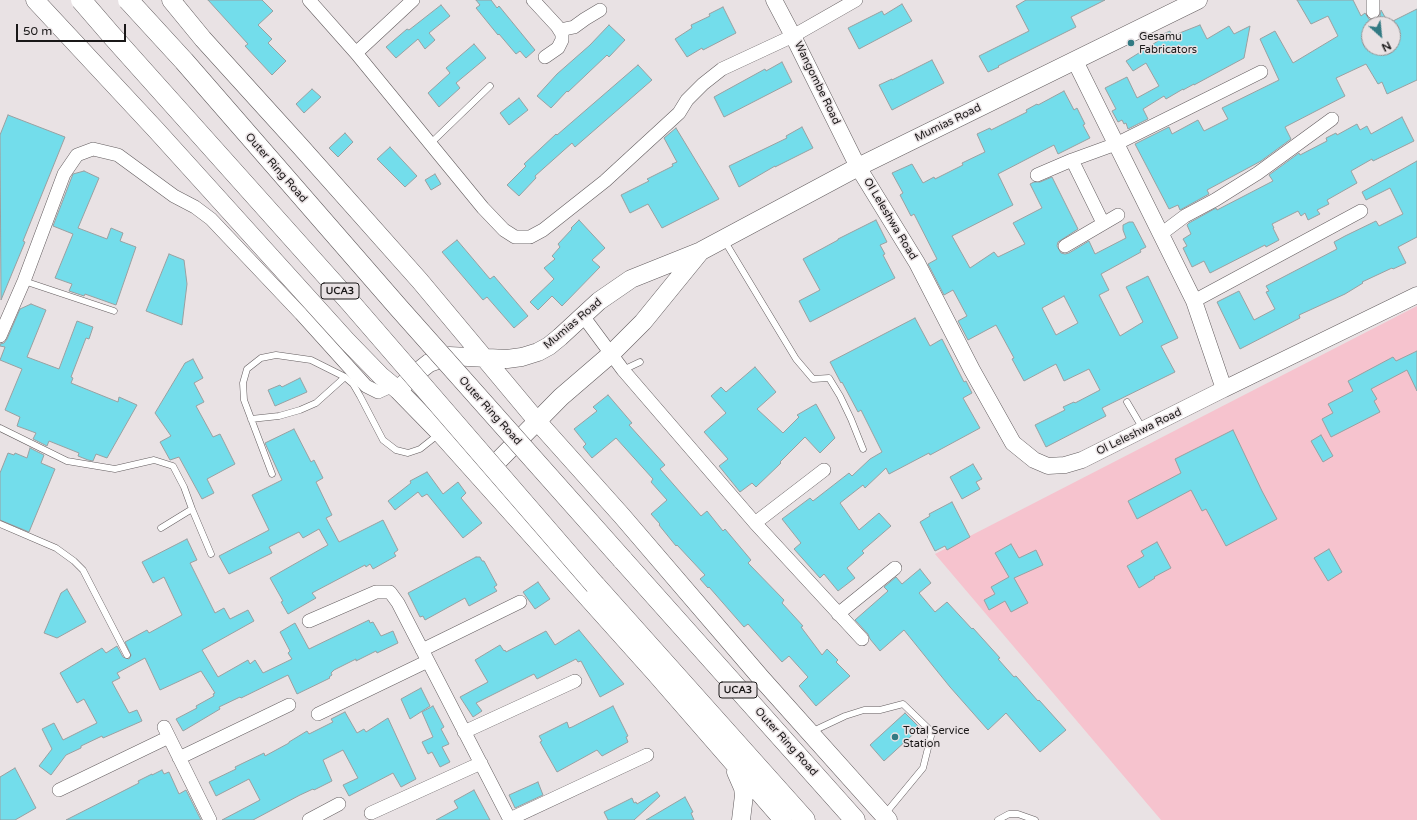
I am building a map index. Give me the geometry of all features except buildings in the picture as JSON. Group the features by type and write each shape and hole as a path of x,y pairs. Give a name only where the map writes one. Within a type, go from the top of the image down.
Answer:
{"main road":[{"name":"UCA3","path":"35,0 157,131 347,341 440,433 655,673 783,820"},
{"name":"UCA3","path":"81,0 345,296 590,579 805,820"},
{"name":"Outer Ring Road","path":"128,0 184,61 404,314 855,820"},
{"name":"UCA3","path":"171,0 203,39 420,281 537,421 627,522 761,678 886,817"},
{"name":"Mumias Road","path":"390,383 415,374 429,364 449,356 507,359 522,357 538,352 549,346 599,301 631,279 701,251 858,167 1198,0"},
{"name":"Mumias Road","path":"477,474 498,461 561,397 611,354 643,322 701,251"},
{"name":"UCA3","path":"727,756 743,788 744,795 741,820"}],"street":[{"path":"309,0 356,53 483,208 504,230 515,237 530,237 543,230 606,181 679,113 688,100 708,80 722,69 793,36 856,0"},
{"path":"356,53 413,0"},
{"path":"533,0 557,26 562,34 562,40 558,48 546,57"},
{"name":"Wangombe Road","path":"774,0 858,167"},
{"path":"560,30 574,27 600,10"},
{"path":"1075,61 1194,301 1224,389"},
{"path":"1037,174 1116,144 1261,72"},
{"path":"1161,234 1185,216 1215,200 1258,173 1332,119"},
{"path":"0,336 24,281 64,174 77,155 93,149 118,155 174,196 196,207 211,220 301,314 366,386 378,392 389,386 390,383"},
{"path":"1072,160 1103,223"},
{"name":"Ol Leleshwa Road","path":"858,167 917,263 972,370 1013,443 1034,460 1048,466 1065,465 1082,460 1417,295"},
{"path":"1194,301 1361,211"},
{"path":"1065,246 1103,223 1118,216"},
{"path":"583,316 623,370 755,523 862,639"},
{"path":"755,523 824,470"},
{"path":"838,614 896,568"},
{"path":"309,622 376,592 390,592 398,603 510,820 647,756"},
{"path":"318,714 520,602"},
{"path":"464,732 575,681"},
{"path":"180,758 289,705"},
{"path":"59,790 166,732 210,820"},
{"path":"371,813 481,763"},
{"path":"309,820 339,804"}],"lane":[{"path":"430,143 490,86"},
{"path":"723,239 796,359 813,380 829,378 840,396 863,449"},
{"path":"24,281 114,311"},
{"path":"272,474 244,400 243,383 247,369 261,358 276,355 311,360 345,377 353,384 383,440 396,450 408,453 420,449 440,433"},
{"path":"623,370 640,362"},
{"path":"251,419 279,416 300,410 316,403 345,377"},
{"path":"1127,402 1143,429"},
{"path":"0,428 67,461 115,469 154,460 173,466 184,487 211,554"},
{"path":"161,528 192,509"},
{"path":"0,524 56,548 84,570 127,655"},
{"path":"810,732 845,716 864,710 880,710 903,704 932,732 923,768 886,817"},
{"path":"998,820 1009,814 1018,814 1035,820"}],"shaded area":[{"path":"1417,306 1417,820 1161,820 935,554"}],"place":[{"name":"Gesamu Fabricators","path":"1131,43"},
{"name":"Total Service Station","path":"895,737"}]}
